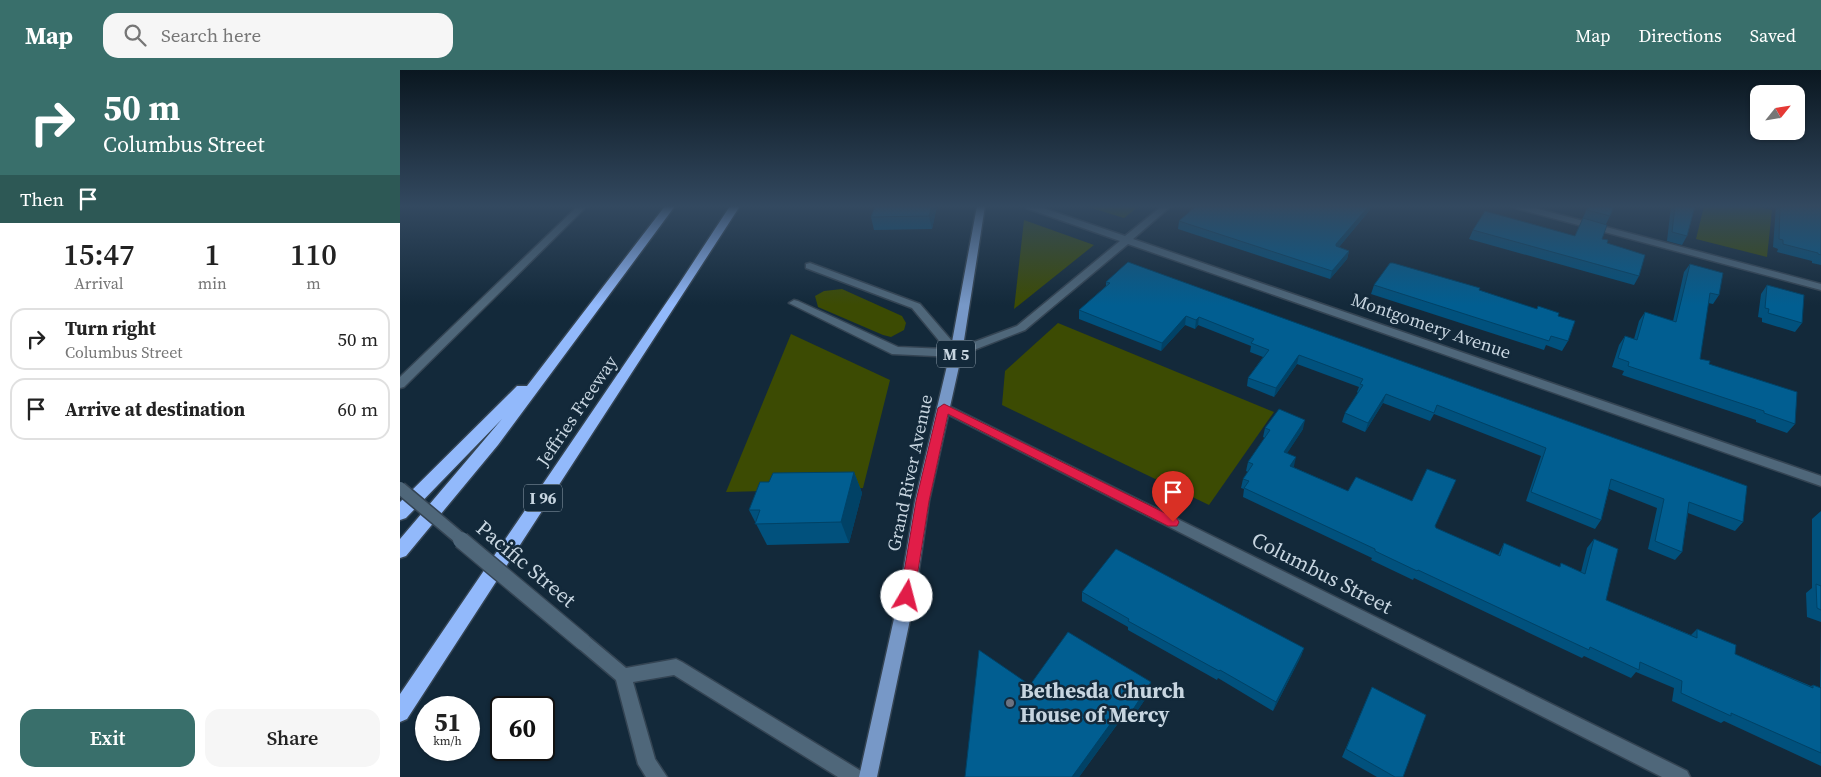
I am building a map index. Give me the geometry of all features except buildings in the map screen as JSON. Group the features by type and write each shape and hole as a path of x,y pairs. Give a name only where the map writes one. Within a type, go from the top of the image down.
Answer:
{"highway":[{"path":"400,551 493,441 645,239"},
{"name":"Jeffries Freeway","path":"400,712 714,239"},
{"path":"400,513 560,350"}],"main road":[{"name":"Grand River Avenue","path":"868,777 907,596 922,501 956,353 975,239"}],"street":[{"path":"400,384 549,239"},
{"path":"794,302 896,351 956,353 1021,328 1127,239"},
{"name":"Montgomery Avenue","path":"1127,239 1821,481"},
{"path":"1641,239 1821,287"},
{"path":"810,266 916,306 956,353"},
{"name":"Columbus Street","path":"944,408 1681,777"},
{"name":"Pacific Street","path":"400,488 623,676"},
{"path":"658,777 647,764 623,676 676,667 856,777"}],"green space":[{"path":"1022,239 1077,239 1094,245 1014,309"},
{"path":"1696,239 1769,239 1767,257"},
{"path":"842,289 902,316 906,323 904,330 891,337 883,335 818,307 815,296 824,291"},
{"path":"1058,323 1274,412 1209,505 1002,405 1005,371"},
{"path":"791,334 890,380 863,488 726,492"}],"place":[{"name":"Bethesda Church House of Mercy","path":"1010,703"}],"route":[{"path":"907,596 922,501 944,408 1173,522"}]}
